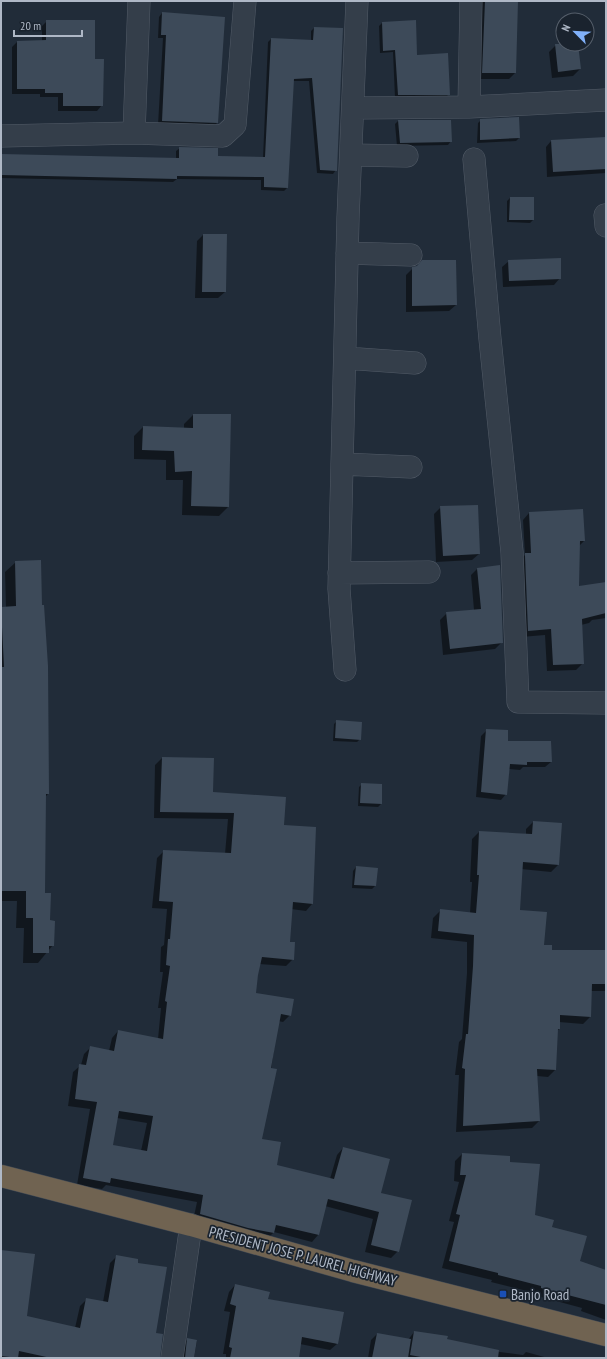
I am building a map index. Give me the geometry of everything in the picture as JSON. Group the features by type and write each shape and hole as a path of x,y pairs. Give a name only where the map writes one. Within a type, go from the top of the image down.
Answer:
{"highway":[{"name":"PRESIDENT JOSE P. LAUREL HIGHWAY","path":"1,1176 191,1225 353,1272 606,1335"}],"street":[{"path":"134,132 139,1"},
{"path":"1,136 134,132 223,136 235,125 245,1"},
{"path":"345,670 339,573 347,253 354,108 357,1"},
{"path":"469,107 471,1"},
{"path":"354,108 469,107 606,100"},
{"path":"351,155 407,156"},
{"path":"474,159 490,339 512,552 518,702 606,703"},
{"path":"347,253 411,256"},
{"path":"345,358 415,363"},
{"path":"342,464 411,466"},
{"path":"339,573 429,572"},
{"path":"172,1358 191,1225"}],"building":[{"path":"485,1 518,1 516,73 482,73"},
{"path":"162,12 225,17 218,123 162,121 166,35 161,35"},
{"path":"46,20 95,20 95,59 104,59 103,106 63,106 63,93 45,93 45,89 17,89 17,41 46,40"},
{"path":"416,20 417,55 448,53 450,95 398,95 395,50 383,51 382,22"},
{"path":"314,27 343,28 337,171 320,170 312,78 294,79 288,188 264,187 264,177 177,176 177,179 1,175 1,154 179,158 179,147 218,148 218,156 265,157 271,38 313,40"},
{"path":"556,52 579,52 581,69 558,72"},
{"path":"519,117 520,138 480,140 480,119"},
{"path":"398,120 451,120 452,142 400,143"},
{"path":"606,137 606,169 553,172 551,140"},
{"path":"510,197 534,197 534,220 509,220"},
{"path":"203,234 227,234 226,292 202,292"},
{"path":"561,258 561,279 509,281 508,260"},
{"path":"422,260 456,260 457,305 412,306 412,267 417,266"},
{"path":"193,414 231,414 229,507 191,506 192,471 175,472 174,451 142,450 143,426 193,428"},
{"path":"478,505 480,554 443,556 440,506"},
{"path":"583,509 585,541 580,541 579,586 606,582 606,613 582,619 584,664 553,665 551,629 528,631 525,553 531,553 529,512"},
{"path":"41,560 42,605 44,605 48,666 49,794 46,794 45,893 51,893 50,920 55,921 54,946 49,946 49,953 33,953 33,918 26,918 26,891 1,891 1,667 4,667 1,607 16,606 15,561"},
{"path":"500,565 503,643 450,649 446,612 481,609 477,568"},
{"path":"336,720 362,722 361,740 335,738"},
{"path":"486,729 508,730 508,741 551,741 552,762 527,762 527,765 510,764 507,795 481,792"},
{"path":"162,757 214,758 213,792 286,797 284,825 316,827 313,904 293,902 290,942 295,942 294,960 262,957 258,975 256,993 294,999 291,1016 281,1014 271,1068 277,1069 262,1139 281,1142 277,1165 334,1179 343,1147 390,1159 381,1193 412,1200 399,1252 371,1245 379,1212 328,1199 319,1235 276,1225 274,1233 248,1228 200,1214 203,1195 111,1178 110,1183 83,1178 97,1102 75,1099 79,1064 86,1065 90,1046 114,1051 118,1030 163,1039 167,1002 165,1001 170,966 166,965 173,902 159,901 163,850 231,853 234,813 160,812","holes":["119,1111 153,1116 147,1151 113,1145"]},
{"path":"361,783 382,784 382,804 360,803"},
{"path":"533,821 562,823 559,865 523,862 520,910 547,912 544,945 552,945 552,950 606,950 606,984 592,984 591,1017 560,1015 556,1070 537,1069 540,1121 463,1126 465,1069 462,1068 466,1034 468,1034 474,935 438,931 440,909 476,913 479,875 477,875 479,831 532,834"},
{"path":"356,866 378,868 376,886 354,885"},
{"path":"462,1153 510,1156 510,1162 540,1164 535,1215 554,1220 552,1227 587,1236 580,1261 606,1270 606,1305 541,1288 541,1286 498,1275 498,1273 449,1261 460,1215 456,1214 466,1175 460,1175"},
{"path":"1,1250 35,1254 27,1316 80,1328 86,1298 108,1302 116,1255 138,1259 138,1263 167,1267 156,1333 163,1334 160,1358 51,1358 19,1351 18,1358 1,1356"},
{"path":"235,1284 270,1292 268,1299 344,1312 338,1344 302,1337 299,1358 230,1358 232,1348 229,1347 236,1306 230,1304"},
{"path":"414,1331 448,1336 447,1339 499,1350 498,1358 426,1358 410,1355"},
{"path":"377,1333 411,1339 408,1358 372,1358"},
{"path":"187,1338 197,1340 194,1358 185,1358"}],"place":[{"name":"Banjo Road","path":"503,1294"}]}
